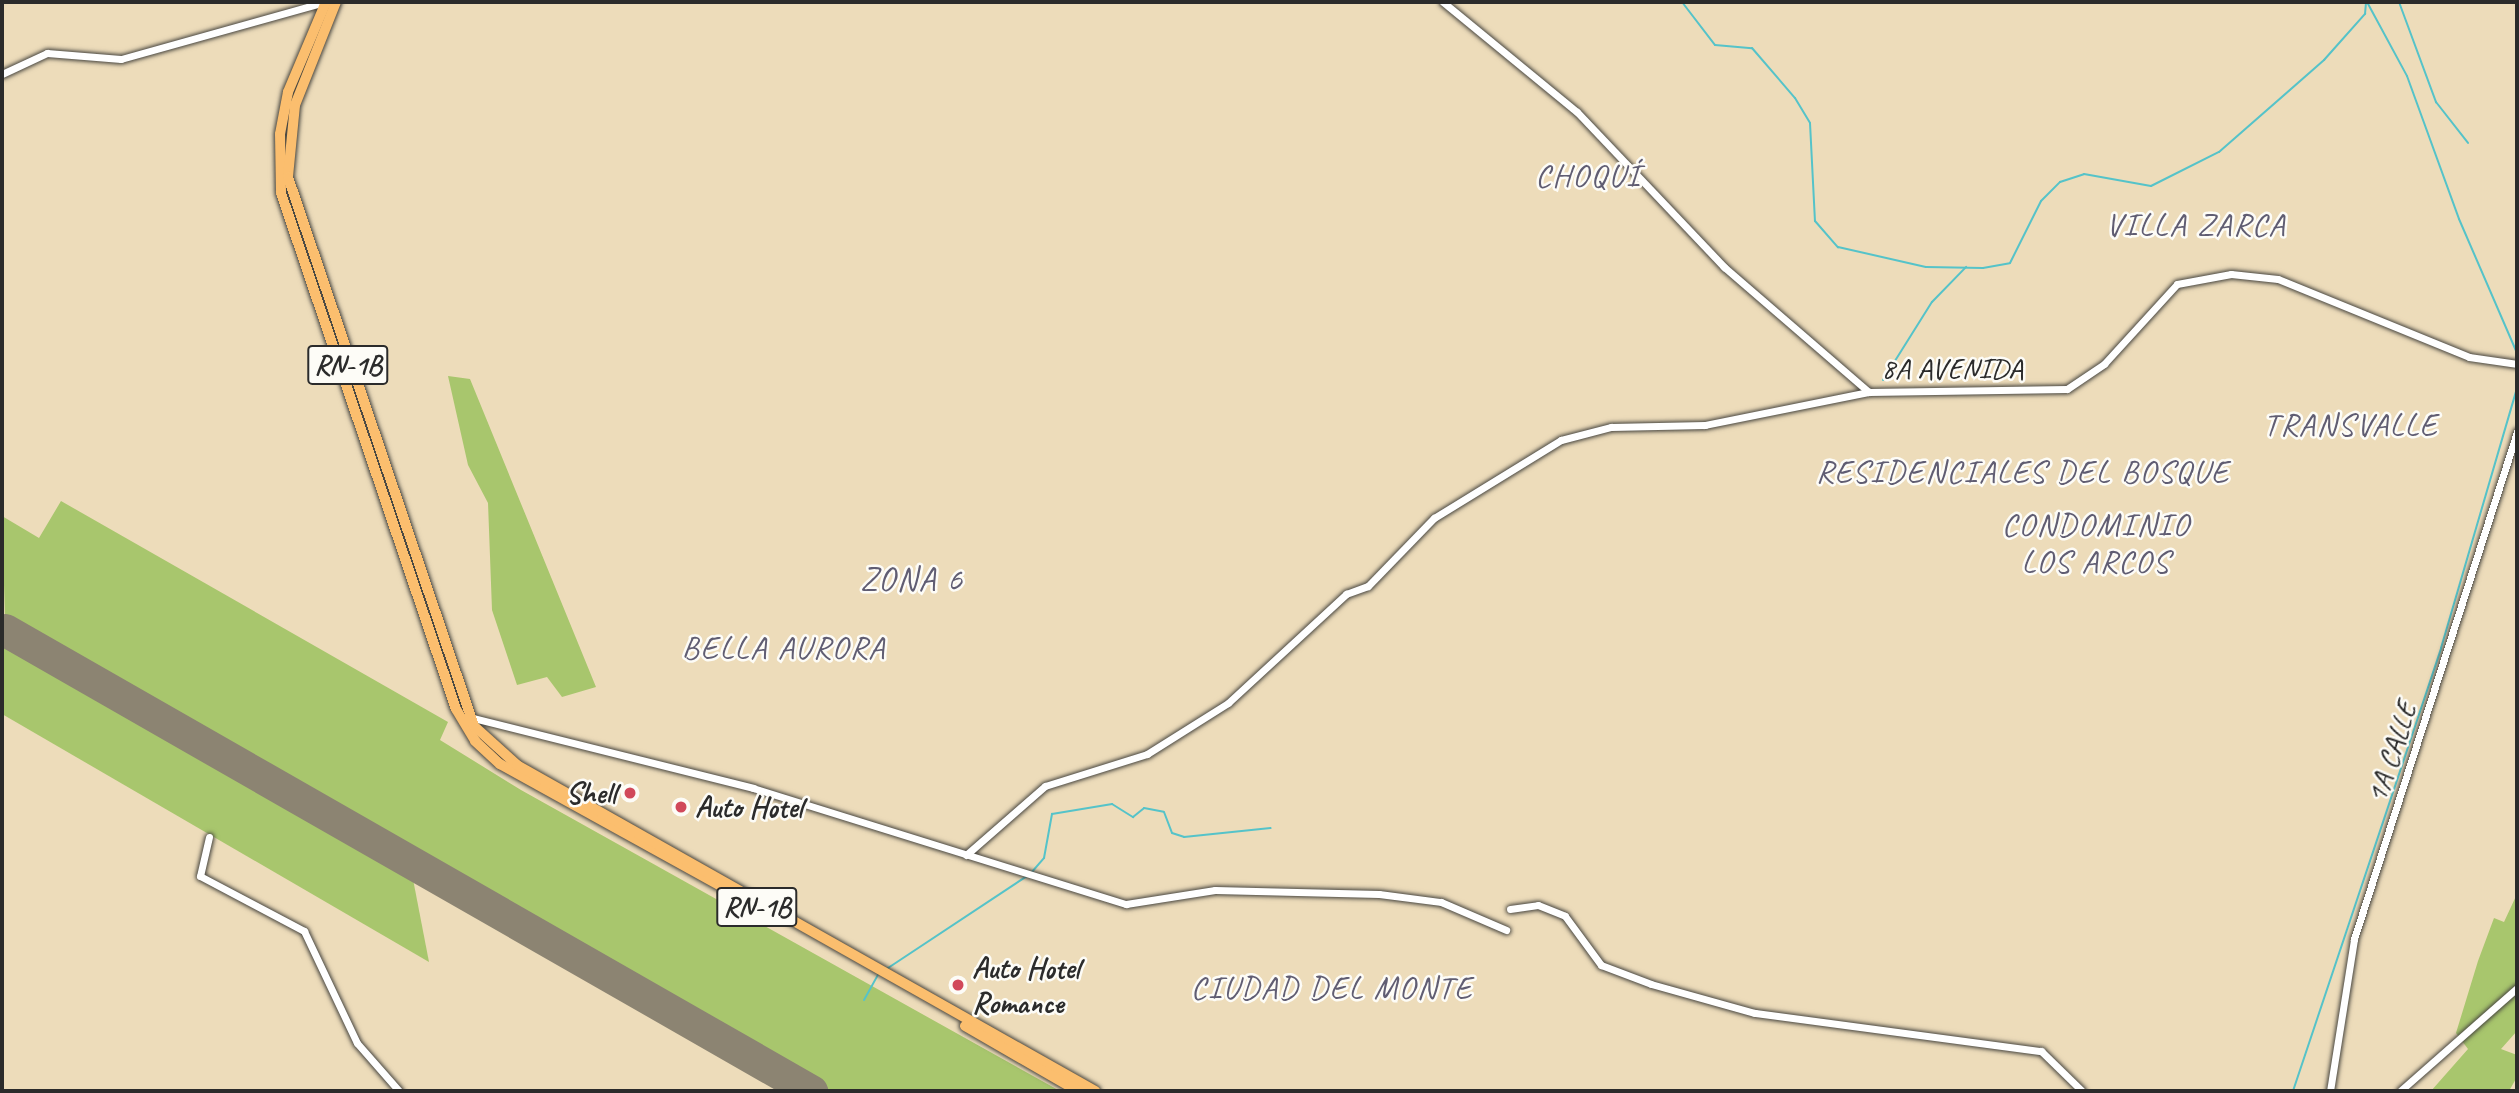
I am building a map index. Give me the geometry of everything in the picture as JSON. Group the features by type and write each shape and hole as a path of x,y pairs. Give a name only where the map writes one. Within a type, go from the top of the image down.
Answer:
{"highway":[{"name":"RN-1B","path":"328,5 286,100 281,192 456,709 486,753 1095,1091"},
{"name":"RN-1B","path":"328,5 288,133 288,177 309,248 468,717 508,760 696,863 1078,1091"},
{"path":"281,192 309,248"},
{"path":"339,362 368,424"},
{"path":"375,467 426,596"},
{"path":"430,635 468,717"},
{"path":"644,843 696,863"}],"street":[{"name":"8A AVENIDA","path":"1443,2 1577,111 1724,267 1869,392 2067,389 2104,363 2177,284 2231,274 2278,279 2469,357 2514,363"},
{"path":"2,74 47,53 121,59 328,5"},
{"path":"966,855 1045,786 1138,758 1228,703 1346,594 1368,586 1434,518 1561,440 1611,427 1705,425 1869,392"},
{"name":"1A CALLE","path":"2330,1091 2354,939 2517,432"},
{"path":"468,717 753,788 1132,905 1215,890 1437,901 1506,930"},
{"path":"209,837 200,876 304,931 357,1043 399,1091"},
{"path":"1510,909 1538,905 1565,916 1601,965 1651,984 1755,1013 2041,1051 2082,1091"},
{"path":"2400,1091 2517,988"}],"green space":[{"path":"448,376 470,379 596,687 562,697 547,677 517,685 492,610 488,503 468,465"},
{"path":"61,501 448,722 440,740 521,790 1060,1091 827,1091 5,619 2,516 39,538"},
{"path":"2,638 412,874 429,962 2,714"},
{"path":"2517,894 2517,1031 2501,1049 2517,1055 2517,1077 2509,1091 2431,1091 2468,1049 2456,1033 2478,961 2494,918 2504,922"}],"waterway":[{"path":"1682,2 1715,45 1752,48 1795,98 1810,123 1815,221 1838,247 1926,267 1983,268 2010,263 2041,201 2060,182 2084,174 2151,186 2219,152 2324,60 2365,14 2366,2"},
{"path":"2367,2 2407,76 2459,219 2517,353"},
{"path":"2399,2 2436,102 2468,143"},
{"path":"1883,380 1932,302 1966,267"},
{"path":"2293,1091 2441,648 2517,388"},
{"path":"1031,873 1044,858 1052,814 1112,804 1133,817 1144,808 1164,812 1172,833 1184,837 1271,828"},
{"path":"888,968 1027,876"},
{"path":"864,1000 878,975"}],"runway":[{"path":"5,630 811,1091"}],"place":[{"name":"Shell","path":"630,793"},
{"name":"Auto Hotel","path":"681,807"},
{"name":"Auto Hotel Romance","path":"958,985"}],"district":[{"name":"CHOQUÍ","path":"1588,176"},
{"name":"VILLA ZARCA","path":"2196,225"},
{"name":"TRANSVALLE","path":"2351,425"},
{"name":"RESIDENCIALES DEL BOSQUE","path":"2023,472"},
{"name":"CONDOMINIO LOS ARCOS","path":"2096,544"},
{"name":"ZONA 6","path":"912,580"},
{"name":"BELLA AURORA","path":"784,648"},
{"name":"CIUDAD DEL MONTE","path":"1332,988"}]}
